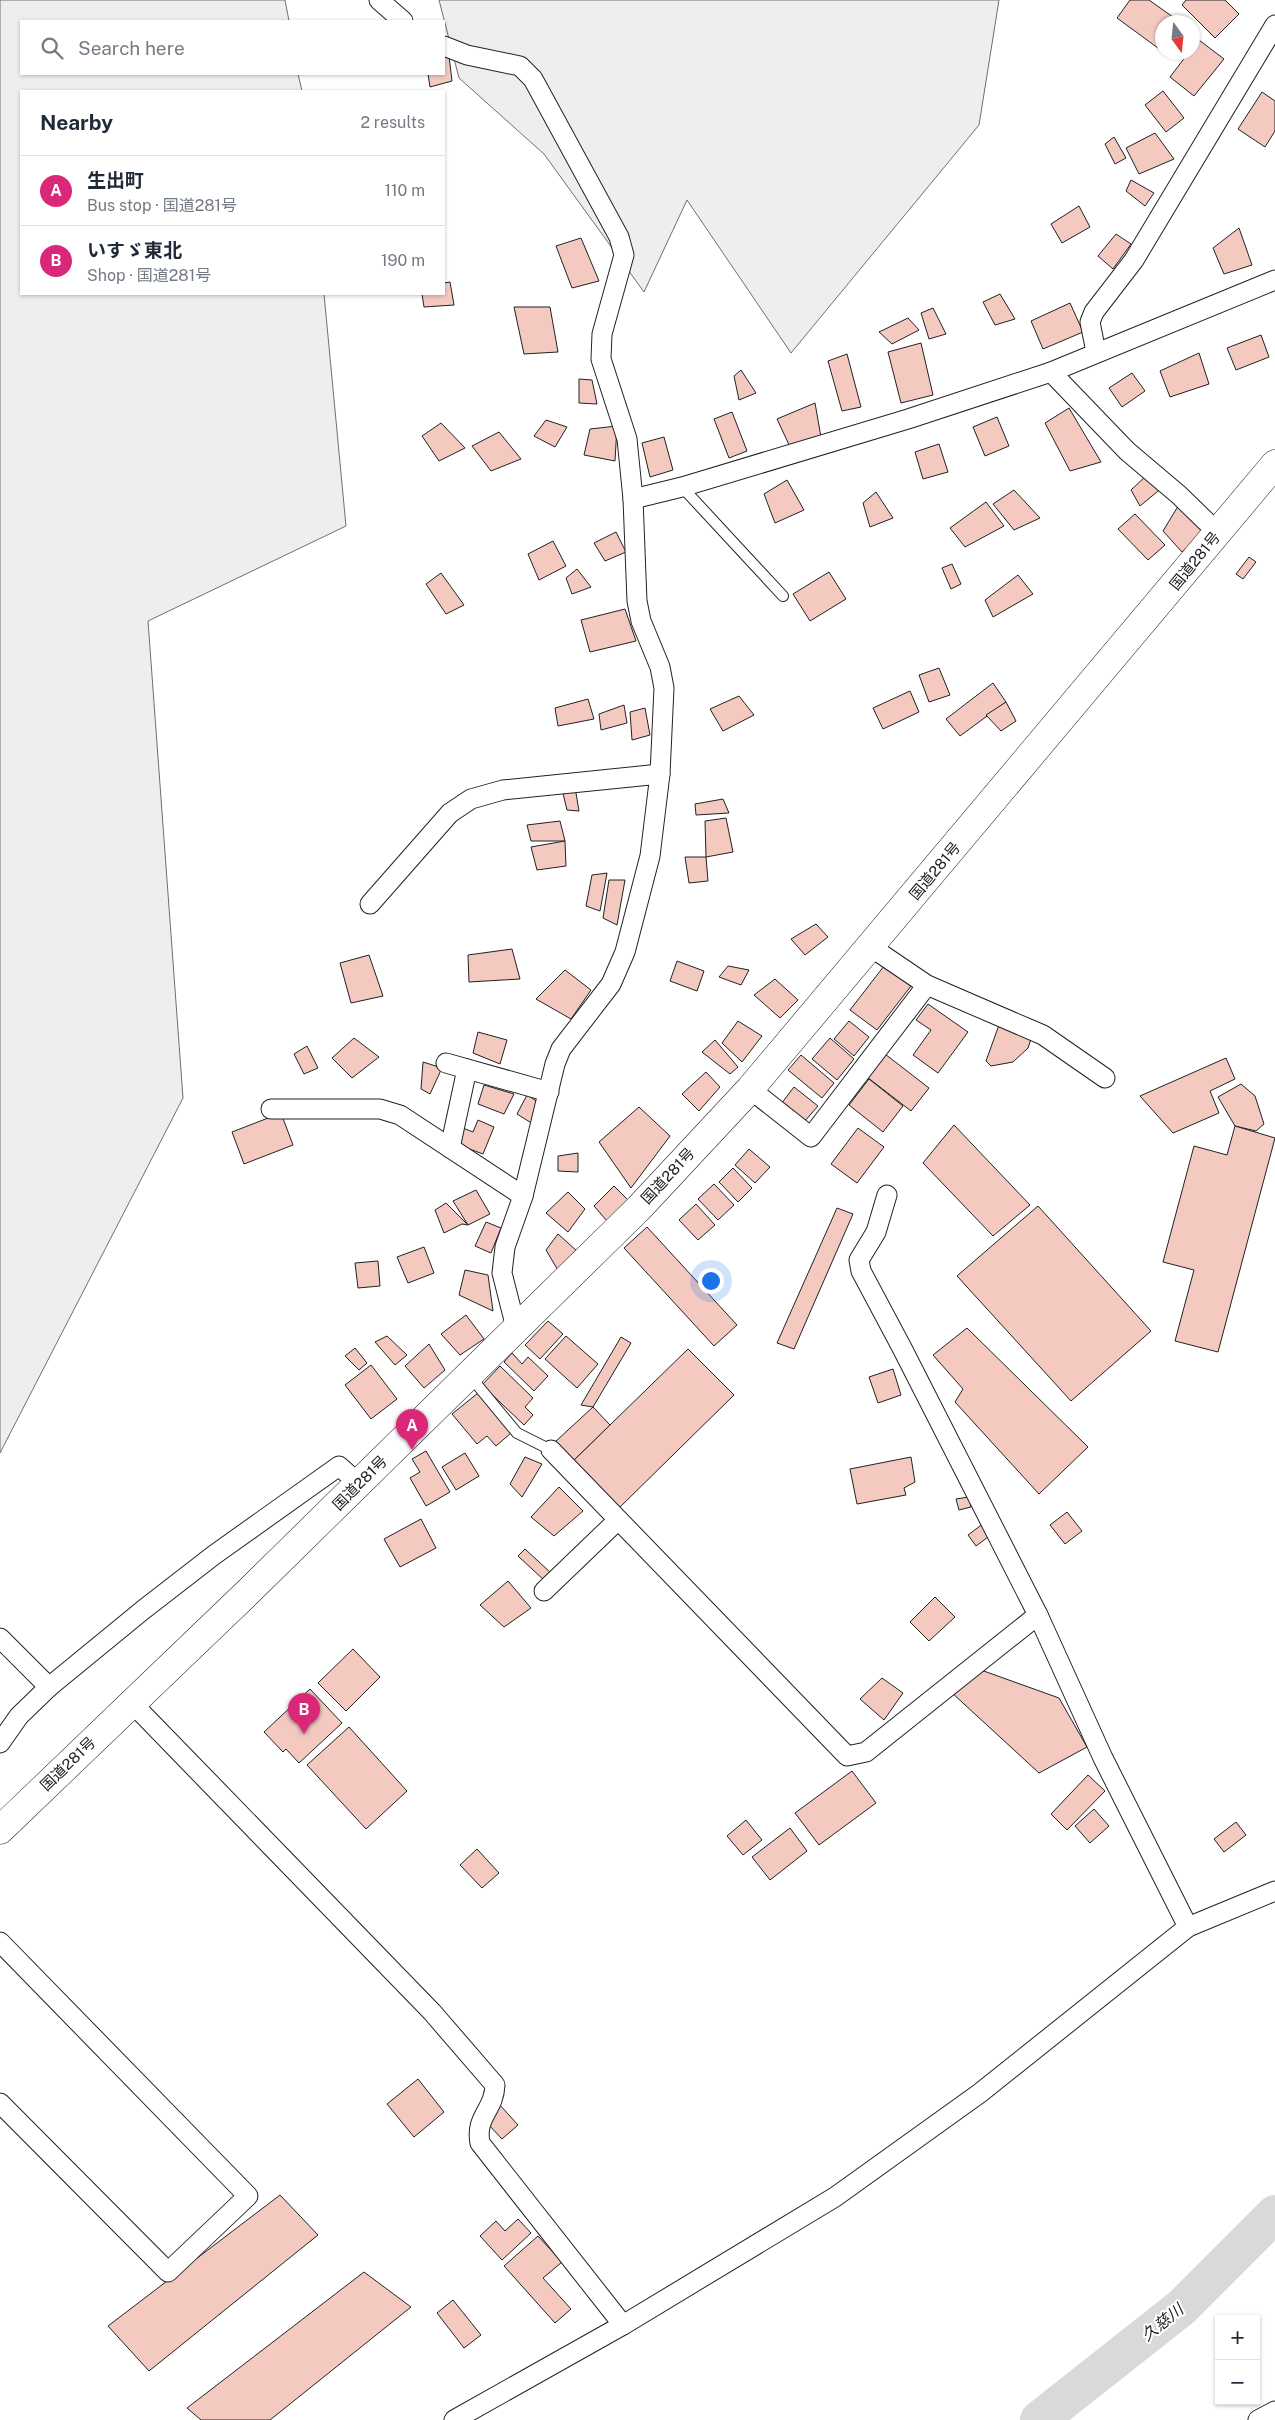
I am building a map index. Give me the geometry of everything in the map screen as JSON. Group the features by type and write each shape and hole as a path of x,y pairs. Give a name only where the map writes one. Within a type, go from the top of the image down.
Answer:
{"highway":[{"name":"国道281号","path":"0,1830 359,1484 468,1374 638,1208 750,1089 1275,464"}],"street":[{"path":"379,0 402,20"},
{"path":"1096,352 1090,322 1094,312 1134,260 1275,25"},
{"path":"445,46 467,55 520,66 533,79 619,237 624,255 602,334 601,360 627,439 633,499 637,601 641,621 660,667 664,688 660,774 650,856 625,952 611,984 561,1048 548,1092 523,1196 505,1247 502,1273 516,1328"},
{"path":"633,499 682,487 917,416 1051,372 1275,280"},
{"path":"1051,372 1127,451 1179,495 1218,533"},
{"path":"370,904 450,813 471,799 504,790 660,774"},
{"path":"871,947 927,985 1043,1035 1105,1078"},
{"path":"750,1089 811,1138 927,985"},
{"path":"446,1063 548,1092"},
{"path":"450,1148 467,1069"},
{"path":"271,1109 380,1109 400,1115 523,1196"},
{"path":"887,1195 876,1232 859,1260 861,1272 902,1348 1038,1615 1102,1758 1188,1927"},
{"path":"547,1448 847,1756 866,1752 1038,1615"},
{"path":"0,1744 19,1716 49,1686 214,1555 339,1466 359,1484"},
{"path":"544,1591 618,1520"},
{"path":"0,1638 49,1686"},
{"path":"132,1702 427,2008 495,2085 495,2097 478,2129 480,2143 623,2325"},
{"path":"454,2420 623,2325 835,2197 980,2093 1188,1927 1275,1891"},
{"path":"0,2103 168,2272 248,2196 3,1951"},
{"path":"1258,2420 1275,2411"}],"lane":[{"path":"682,487 783,596"},
{"path":"468,1374 517,1433 547,1448"}],"shaded area":[{"path":"0,0 285,0 289,20 20,20 20,75 298,75 302,90 20,90 20,295 324,295 346,526 148,621 183,1098 0,1453"},
{"path":"439,0 999,0 979,125 791,353 687,200 644,292 544,154 459,78"}],"building":[{"path":"1130,0 1149,0 1170,15 1155,15 1155,46 1117,18"},
{"path":"1186,0 1225,0 1239,14 1215,38 1200,23 1200,15 1192,15 1182,5"},
{"path":"1200,41 1224,59 1194,96 1170,77 1183,60 1200,60"},
{"path":"449,56 452,81 430,87 428,75 445,75 445,58"},
{"path":"1163,91 1184,118 1166,132 1145,105"},
{"path":"1262,92 1275,101 1275,131 1265,147 1238,129"},
{"path":"1155,133 1174,159 1139,174 1126,148"},
{"path":"1114,137 1126,158 1115,164 1105,144"},
{"path":"1131,180 1154,193 1145,206 1126,191"},
{"path":"1079,206 1090,227 1062,243 1051,224"},
{"path":"1239,228 1252,265 1224,274 1213,248"},
{"path":"1116,234 1131,244 1113,269 1098,256"},
{"path":"581,238 599,281 572,288 556,246"},
{"path":"450,282 454,305 424,307 422,295 445,295 445,283"},
{"path":"1000,294 1015,319 995,325 983,302"},
{"path":"1070,303 1083,332 1043,349 1031,321"},
{"path":"514,307 550,307 558,352 524,354"},
{"path":"933,308 946,334 929,339 921,313"},
{"path":"908,318 919,330 892,344 879,332"},
{"path":"1261,335 1269,357 1236,370 1227,348"},
{"path":"921,343 933,395 901,403 888,352"},
{"path":"1199,353 1209,384 1170,397 1160,371"},
{"path":"847,354 861,407 842,411 828,361"},
{"path":"741,370 756,393 739,400 734,376"},
{"path":"1132,373 1145,391 1122,407 1109,388"},
{"path":"579,379 592,380 597,404 579,403"},
{"path":"815,403 821,437 791,449 777,419"},
{"path":"1069,408 1101,462 1070,471 1045,423"},
{"path":"732,412 747,451 729,458 714,419"},
{"path":"997,417 1009,446 985,456 973,427"},
{"path":"546,420 567,427 555,447 534,436"},
{"path":"441,423 465,448 439,461 422,436"},
{"path":"617,426 615,461 584,455 590,429"},
{"path":"499,432 521,459 491,471 472,446"},
{"path":"664,437 673,470 650,477 642,443"},
{"path":"939,444 948,472 923,479 915,452"},
{"path":"1148,474 1163,487 1140,506 1131,490"},
{"path":"787,480 804,510 775,523 764,494"},
{"path":"1014,490 1040,518 1014,530 993,504"},
{"path":"876,492 893,518 870,527 863,503"},
{"path":"986,502 1004,526 965,547 950,528"},
{"path":"1180,503 1206,530 1182,552 1163,531"},
{"path":"1135,514 1165,545 1148,560 1118,529"},
{"path":"616,532 626,552 605,561 594,543"},
{"path":"553,541 566,566 539,580 528,554"},
{"path":"1249,557 1256,562 1243,579 1236,574"},
{"path":"952,564 961,584 951,589 942,568"},
{"path":"577,569 591,587 572,594 566,578"},
{"path":"829,572 846,599 810,621 793,594"},
{"path":"441,573 464,605 446,614 426,584"},
{"path":"1018,575 1033,594 993,617 985,600"},
{"path":"625,609 636,641 590,652 581,620"},
{"path":"939,668 950,695 929,702 919,675"},
{"path":"993,683 1006,702 960,736 946,719"},
{"path":"910,691 919,712 883,729 873,708"},
{"path":"739,696 754,715 723,731 710,709"},
{"path":"588,699 594,719 558,726 555,708"},
{"path":"1006,702 1016,721 1001,731 986,715"},
{"path":"624,705 627,723 601,730 599,714"},
{"path":"645,708 650,735 632,740 630,712"},
{"path":"561,785 575,787 579,811 567,810"},
{"path":"723,799 729,813 696,815 695,804"},
{"path":"726,818 733,852 706,857 705,821"},
{"path":"560,821 565,841 531,841 527,825"},
{"path":"565,841 566,866 537,870 531,847"},
{"path":"685,857 706,857 708,881 689,883"},
{"path":"607,873 600,911 586,906 592,875"},
{"path":"609,880 625,880 617,925 603,918"},
{"path":"816,924 828,937 805,955 791,939"},
{"path":"512,949 520,979 469,982 468,955"},
{"path":"369,955 383,996 351,1003 340,963"},
{"path":"677,961 704,971 697,991 670,981"},
{"path":"728,966 749,970 741,985 719,977"},
{"path":"884,966 911,986 877,1030 850,1010"},
{"path":"565,970 591,990 571,1019 536,999"},
{"path":"775,979 798,1000 780,1018 754,995"},
{"path":"928,1004 968,1032 938,1073 913,1055 931,1030 916,1020"},
{"path":"738,1021 762,1036 742,1062 722,1043"},
{"path":"849,1021 869,1037 854,1056 834,1039"},
{"path":"999,1025 1032,1036 1028,1048 1013,1062 991,1066 986,1061"},
{"path":"478,1032 507,1040 500,1064 473,1053"},
{"path":"354,1038 379,1057 352,1078 332,1058"},
{"path":"830,1038 854,1059 837,1080 812,1059"},
{"path":"715,1040 738,1067 730,1074 702,1052"},
{"path":"307,1046 318,1068 304,1074 294,1054"},
{"path":"885,1054 929,1088 911,1111 867,1077"},
{"path":"801,1055 834,1083 822,1098 788,1070"},
{"path":"1226,1058 1235,1079 1210,1091 1219,1113 1173,1133 1140,1096"},
{"path":"423,1062 442,1068 430,1094 421,1089"},
{"path":"706,1072 720,1087 699,1111 682,1094"},
{"path":"869,1079 903,1106 883,1132 849,1105"},
{"path":"1241,1084 1255,1096 1264,1124 1256,1131 1235,1126 1218,1097"},
{"path":"484,1085 514,1094 504,1114 478,1104"},
{"path":"794,1087 818,1106 804,1122 781,1104"},
{"path":"527,1095 543,1105 533,1124 517,1114"},
{"path":"639,1107 670,1136 631,1188 599,1142"},
{"path":"281,1113 293,1145 244,1164 232,1132"},
{"path":"478,1120 494,1127 483,1154 456,1144 463,1128 473,1132"},
{"path":"954,1125 1030,1205 993,1236 923,1163"},
{"path":"1235,1126 1275,1138 1218,1352 1175,1341 1194,1270 1163,1262 1194,1146 1227,1155"},
{"path":"858,1128 884,1147 857,1183 831,1164"},
{"path":"749,1149 770,1167 755,1183 735,1165"},
{"path":"578,1153 578,1172 558,1171 558,1156"},
{"path":"733,1168 752,1188 738,1202 719,1182"},
{"path":"714,1184 734,1205 718,1220 698,1199"},
{"path":"614,1186 629,1201 607,1221 594,1206"},
{"path":"476,1190 490,1214 468,1225 453,1201"},
{"path":"568,1192 585,1209 568,1232 546,1213"},
{"path":"446,1203 468,1225 462,1224 444,1233 435,1210"},
{"path":"696,1204 715,1225 698,1240 679,1220"},
{"path":"1038,1206 1151,1331 1071,1401 957,1276"},
{"path":"837,1208 853,1214 794,1349 777,1343"},
{"path":"486,1222 501,1228 491,1253 475,1246"},
{"path":"647,1227 737,1325 714,1346 624,1248"},
{"path":"558,1234 577,1251 559,1272 546,1250"},
{"path":"424,1247 434,1273 408,1283 397,1257"},
{"path":"378,1261 380,1286 358,1288 355,1263"},
{"path":"465,1270 488,1275 493,1311 459,1295"},
{"path":"466,1315 484,1339 460,1355 441,1334"},
{"path":"548,1321 563,1334 540,1359 525,1345"},
{"path":"967,1328 1088,1447 1039,1494 955,1402 963,1389 933,1355"},
{"path":"387,1336 407,1355 395,1365 375,1342"},
{"path":"566,1336 598,1364 577,1388 545,1359"},
{"path":"621,1337 631,1343 593,1407 581,1405"},
{"path":"429,1344 445,1370 424,1388 405,1366"},
{"path":"355,1348 367,1363 359,1370 345,1356"},
{"path":"688,1349 734,1395 618,1509 573,1461"},
{"path":"512,1353 522,1364 528,1357 548,1376 534,1391 504,1362"},
{"path":"371,1365 397,1399 371,1419 345,1385"},
{"path":"500,1366 533,1398 525,1407 533,1415 524,1425 482,1385"},
{"path":"893,1369 901,1395 878,1403 869,1377"},
{"path":"478,1393 511,1433 496,1446 487,1436 477,1444 452,1414"},
{"path":"593,1407 610,1425 573,1461 555,1442"},
{"path":"426,1451 450,1492 426,1506 410,1478 420,1472 412,1459"},
{"path":"465,1453 479,1476 456,1490 442,1467"},
{"path":"525,1457 542,1464 522,1497 510,1484"},
{"path":"911,1457 915,1482 904,1488 906,1495 857,1504 850,1469"},
{"path":"559,1487 583,1511 554,1536 531,1517"},
{"path":"969,1497 971,1507 959,1510 956,1499"},
{"path":"1067,1512 1082,1531 1065,1544 1050,1525"},
{"path":"421,1519 436,1548 400,1567 384,1539"},
{"path":"984,1523 992,1534 976,1546 968,1535"},
{"path":"525,1549 551,1573 545,1581 518,1556"},
{"path":"508,1581 531,1608 504,1627 480,1605"},
{"path":"935,1597 955,1617 929,1641 910,1622"},
{"path":"353,1649 380,1677 346,1711 318,1683"},
{"path":"981,1670 1059,1698 1087,1747 1039,1773 951,1692"},
{"path":"882,1678 903,1693 884,1720 860,1699"},
{"path":"310,1689 342,1723 299,1763 286,1749 283,1752 264,1732"},
{"path":"349,1727 407,1791 366,1829 307,1765"},
{"path":"852,1771 876,1803 819,1845 795,1813"},
{"path":"1088,1775 1105,1791 1067,1830 1051,1814"},
{"path":"1094,1809 1109,1826 1090,1843 1075,1826"},
{"path":"746,1820 762,1840 743,1855 727,1836"},
{"path":"1236,1822 1246,1835 1224,1852 1214,1839"},
{"path":"790,1828 807,1851 770,1880 752,1857"},
{"path":"477,1849 499,1873 482,1888 460,1865"},
{"path":"418,2079 444,2112 414,2137 387,2104"},
{"path":"499,2104 518,2125 502,2139 488,2124"},
{"path":"280,2195 318,2235 149,2371 108,2326"},
{"path":"518,2219 531,2233 502,2260 480,2236 496,2221 505,2231"},
{"path":"538,2236 562,2262 543,2278 571,2309 555,2323 504,2266"},
{"path":"364,2272 411,2307 270,2420 201,2420 187,2408"},
{"path":"453,2300 481,2335 464,2348 437,2313"}],"waterway":[{"name":"久慈川","path":"1039,2420 1182,2307 1275,2214"}],"place":[{"name":"生出町","path":"412,1450"},
{"name":"いすゞ東北","path":"304,1734"}]}
